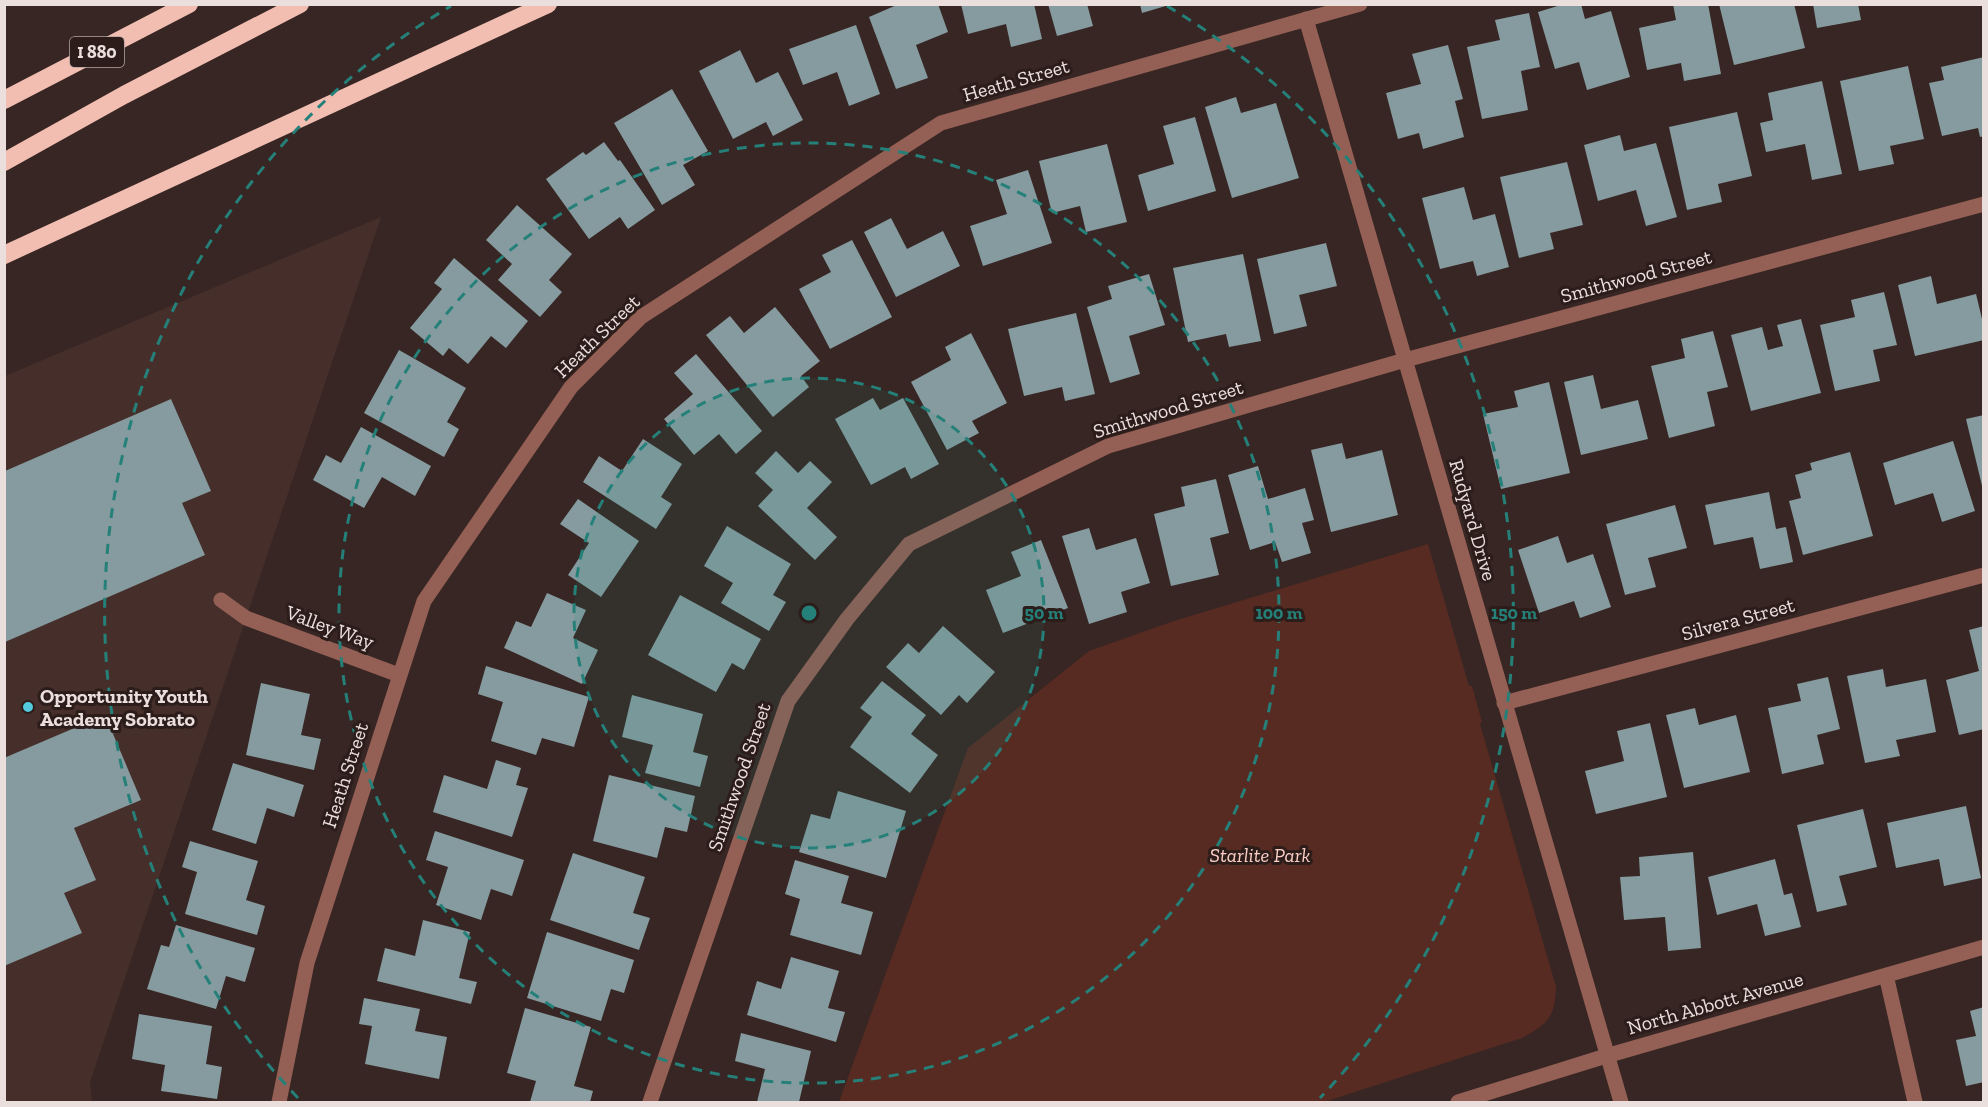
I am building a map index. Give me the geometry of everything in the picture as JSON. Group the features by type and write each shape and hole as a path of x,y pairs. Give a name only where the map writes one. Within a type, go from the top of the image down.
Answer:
{"highway":[{"name":"I 880","path":"4,100 189,4"},
{"path":"4,162 124,95 300,4"},
{"path":"4,255 548,4"}],"street":[{"name":"Heath Street","path":"279,1102 307,963 424,601 571,387 641,318 941,123 1360,4"},
{"name":"Rudyard Drive","path":"1306,19 1620,1102"},
{"name":"Smithwood Street","path":"650,1102 788,701 847,619 909,544 1108,446 1405,360 1983,204"},
{"name":"Silvera Street","path":"1504,703 1983,575"},
{"name":"Valley Way","path":"221,600 246,618 399,675"},
{"name":"North Abbott Avenue","path":"1458,1102 1606,1056 1983,947"},
{"path":"1886,975 1915,1102"}],"shaded area":[{"path":"381,217 90,1082 92,1102 5,1102 5,376"}],"green space":[{"name":"Starlite Park","path":"1428,544 1469,686 1472,686 1482,722 1480,724 1556,987 1552,1013 1544,1024 1522,1038 1324,1102 839,1102 968,748 1089,651 1171,622"}],"building":[{"path":"899,4 938,4 948,32 916,45 928,78 896,89 869,17"},
{"path":"961,4 1034,4 1042,39 1011,47 1006,24 968,34"},
{"path":"1048,4 1087,4 1093,26 1057,36"},
{"path":"1140,4 1169,4 1169,5 1142,13"},
{"path":"1564,4 1581,4 1585,19 1611,11 1630,77 1587,90 1579,62 1555,69 1538,12"},
{"path":"1673,4 1708,4 1721,74 1684,81 1681,63 1647,70 1639,28 1676,20"},
{"path":"1719,4 1794,4 1805,48 1734,65"},
{"path":"1813,4 1858,4 1861,20 1817,28"},
{"path":"1529,13 1540,67 1521,71 1528,110 1482,119 1467,47 1500,40 1495,20"},
{"path":"856,25 880,94 849,106 837,72 803,85 789,49"},
{"path":"1448,45 1463,99 1455,101 1464,137 1423,149 1419,133 1398,139 1386,93 1421,84 1412,54"},
{"path":"740,50 756,83 778,72 803,120 773,136 766,122 733,139 699,71"},
{"path":"1984,57 1984,136 1980,137 1978,128 1942,136 1929,83 1944,80 1941,67"},
{"path":"1908,66 1924,139 1890,146 1894,164 1859,171 1840,81"},
{"path":"1822,81 1842,174 1812,180 1805,144 1766,152 1760,123 1773,120 1768,93"},
{"path":"672,89 708,151 683,165 695,185 662,205 614,123"},
{"path":"1236,97 1241,113 1276,103 1299,178 1232,198 1205,107"},
{"path":"1737,112 1752,176 1718,184 1722,202 1687,210 1669,127"},
{"path":"1195,117 1216,191 1148,211 1138,175 1174,164 1163,126"},
{"path":"1620,135 1624,151 1656,143 1677,217 1646,226 1636,190 1598,201 1584,145"},
{"path":"604,142 618,161 620,160 655,210 628,229 620,217 589,239 546,179 583,152 586,155"},
{"path":"1107,144 1127,222 1086,232 1080,206 1052,213 1039,161"},
{"path":"1567,162 1583,225 1550,233 1554,249 1519,258 1500,177"},
{"path":"1028,170 1052,243 983,266 970,226 1007,214 996,180"},
{"path":"1464,187 1473,220 1495,214 1509,267 1477,276 1473,261 1440,269 1422,198"},
{"path":"517,205 572,254 549,280 562,292 540,317 498,280 512,264 486,240"},
{"path":"891,218 907,249 943,231 960,266 896,297 864,232"},
{"path":"852,240 892,317 830,349 799,289 831,272 822,255"},
{"path":"1326,243 1337,286 1299,295 1307,326 1274,334 1257,259"},
{"path":"1243,254 1261,341 1229,347 1226,334 1188,342 1173,268"},
{"path":"454,258 528,321 506,348 491,336 468,364 449,348 443,356 410,328 442,289 434,283"},
{"path":"1149,274 1165,325 1129,336 1140,374 1110,383 1087,307 1112,299 1108,286"},
{"path":"1931,276 1937,304 1976,294 1984,327 1984,340 1915,356 1898,285"},
{"path":"1884,292 1897,345 1873,350 1880,381 1835,391 1820,325 1855,317 1851,300"},
{"path":"775,307 820,361 801,376 809,387 773,417 706,335 730,316 744,333"},
{"path":"1076,313 1095,394 1065,401 1062,387 1024,396 1008,329"},
{"path":"1801,319 1821,393 1751,411 1731,335 1762,327 1768,350 1783,346 1777,325"},
{"path":"1713,331 1728,387 1707,392 1715,426 1669,438 1651,366 1685,358 1681,339"},
{"path":"971,333 1007,403 972,421 979,433 947,450 911,382 951,360 945,347"},
{"path":"399,350 466,388 447,422 459,429 444,457 364,413"},
{"path":"696,354 762,431 736,454 719,434 694,455 664,419 693,394 674,373"},
{"path":"1593,375 1601,409 1638,400 1648,439 1581,455 1564,382"},
{"path":"1549,382 1570,473 1501,489 1483,414 1518,407 1514,391"},
{"path":"873,398 880,410 903,398 939,464 911,479 905,467 871,485 835,419"},
{"path":"171,399 211,491 182,503 205,555 5,642 5,471"},
{"path":"1984,415 1984,490 1983,490 1966,419"},
{"path":"361,427 431,466 415,496 382,477 364,508 313,480 326,455 341,463"},
{"path":"643,439 682,464 661,497 672,504 656,529 583,482 599,456 622,471"},
{"path":"1953,441 1975,511 1942,522 1933,493 1895,505 1883,463"},
{"path":"1342,443 1346,459 1382,450 1398,515 1331,532 1311,450"},
{"path":"776,451 798,473 810,461 832,482 807,508 837,537 815,560 758,506 773,490 755,473"},
{"path":"1850,452 1873,536 1803,555 1789,501 1801,498 1795,475 1812,470 1810,463"},
{"path":"1258,466 1268,499 1305,488 1314,520 1302,523 1311,553 1282,562 1275,542 1250,550 1228,475"},
{"path":"1216,479 1229,533 1210,538 1219,575 1171,586 1154,514 1185,506 1181,487"},
{"path":"1769,492 1776,529 1786,527 1793,562 1760,569 1753,537 1714,545 1705,505"},
{"path":"578,499 639,541 601,597 568,575 589,543 560,524"},
{"path":"1675,505 1687,548 1648,558 1656,587 1625,595 1606,524"},
{"path":"727,526 791,564 773,595 786,602 769,631 721,603 733,583 704,566"},
{"path":"1089,528 1096,550 1136,538 1150,583 1121,592 1127,612 1089,624 1062,536"},
{"path":"1558,536 1567,563 1593,554 1611,607 1580,618 1574,601 1539,613 1518,550"},
{"path":"1041,540 1068,608 1003,633 986,590 1021,576 1011,552"},
{"path":"547,593 586,610 573,638 598,650 582,684 504,648 516,621 531,627"},
{"path":"680,595 761,639 744,670 732,663 716,692 648,655"},
{"path":"943,626 995,672 967,703 959,695 941,715 886,667 908,643 919,653"},
{"path":"1984,626 1984,729 1959,735 1946,680 1979,671 1969,630"},
{"path":"486,666 589,697 574,747 542,738 536,755 491,741 503,702 478,694"},
{"path":"1883,669 1886,687 1926,679 1936,732 1896,740 1900,756 1865,763 1847,676"},
{"path":"1828,677 1840,729 1817,735 1824,764 1782,774 1768,708 1801,701 1797,684"},
{"path":"882,681 926,715 911,734 938,755 910,793 850,747 872,717 860,708"},
{"path":"261,683 310,694 301,735 321,739 314,770 246,755"},
{"path":"632,695 703,714 693,752 708,756 700,787 645,773 653,745 622,737"},
{"path":"1695,708 1699,725 1736,715 1750,772 1684,788 1666,715"},
{"path":"105,715 141,800 74,828 96,880 64,893 82,933 4,966 4,758"},
{"path":"1650,723 1667,797 1596,814 1585,771 1624,761 1617,731"},
{"path":"496,760 521,768 516,785 528,788 512,837 433,812 444,775 487,789"},
{"path":"233,763 304,785 294,817 267,808 256,844 212,830"},
{"path":"609,775 695,796 687,832 665,827 657,858 593,841"},
{"path":"838,791 906,811 886,878 799,852 811,814 830,819"},
{"path":"1966,806 1981,878 1944,886 1939,859 1896,868 1887,823"},
{"path":"1863,809 1877,867 1839,876 1847,905 1817,912 1797,825"},
{"path":"435,831 524,860 512,896 491,889 481,920 436,905 448,867 426,860"},
{"path":"190,841 258,861 246,900 265,906 257,935 185,914 197,872 182,867"},
{"path":"1693,852 1701,948 1668,951 1665,917 1624,920 1620,877 1640,876 1639,857"},
{"path":"573,853 645,877 633,913 650,918 639,950 550,920"},
{"path":"1775,859 1784,895 1792,893 1801,927 1765,936 1757,904 1717,915 1708,877"},
{"path":"795,860 849,876 841,903 873,912 861,955 790,935 800,899 785,894"},
{"path":"423,920 470,932 459,978 477,982 471,1004 377,981 385,948 415,956"},
{"path":"176,925 255,948 245,982 226,976 216,1009 147,989 161,945 169,947"},
{"path":"547,932 634,960 624,993 611,989 601,1021 527,998"},
{"path":"791,957 839,971 828,1008 845,1012 836,1042 747,1015 757,981 781,989"},
{"path":"364,998 420,1009 415,1031 447,1037 439,1079 365,1064 372,1026 359,1024"},
{"path":"1984,1007 1984,1082 1966,1086 1956,1040 1976,1036 1970,1011"},
{"path":"525,1008 591,1027 574,1086 593,1091 590,1102 530,1102 536,1081 507,1073"},
{"path":"139,1014 212,1026 206,1064 222,1067 217,1099 161,1091 165,1065 132,1059"},
{"path":"741,1033 811,1051 799,1102 757,1102 765,1069 735,1061"}],"place":[{"name":"Opportunity Youth Academy Sobrato","path":"28,707"}]}
